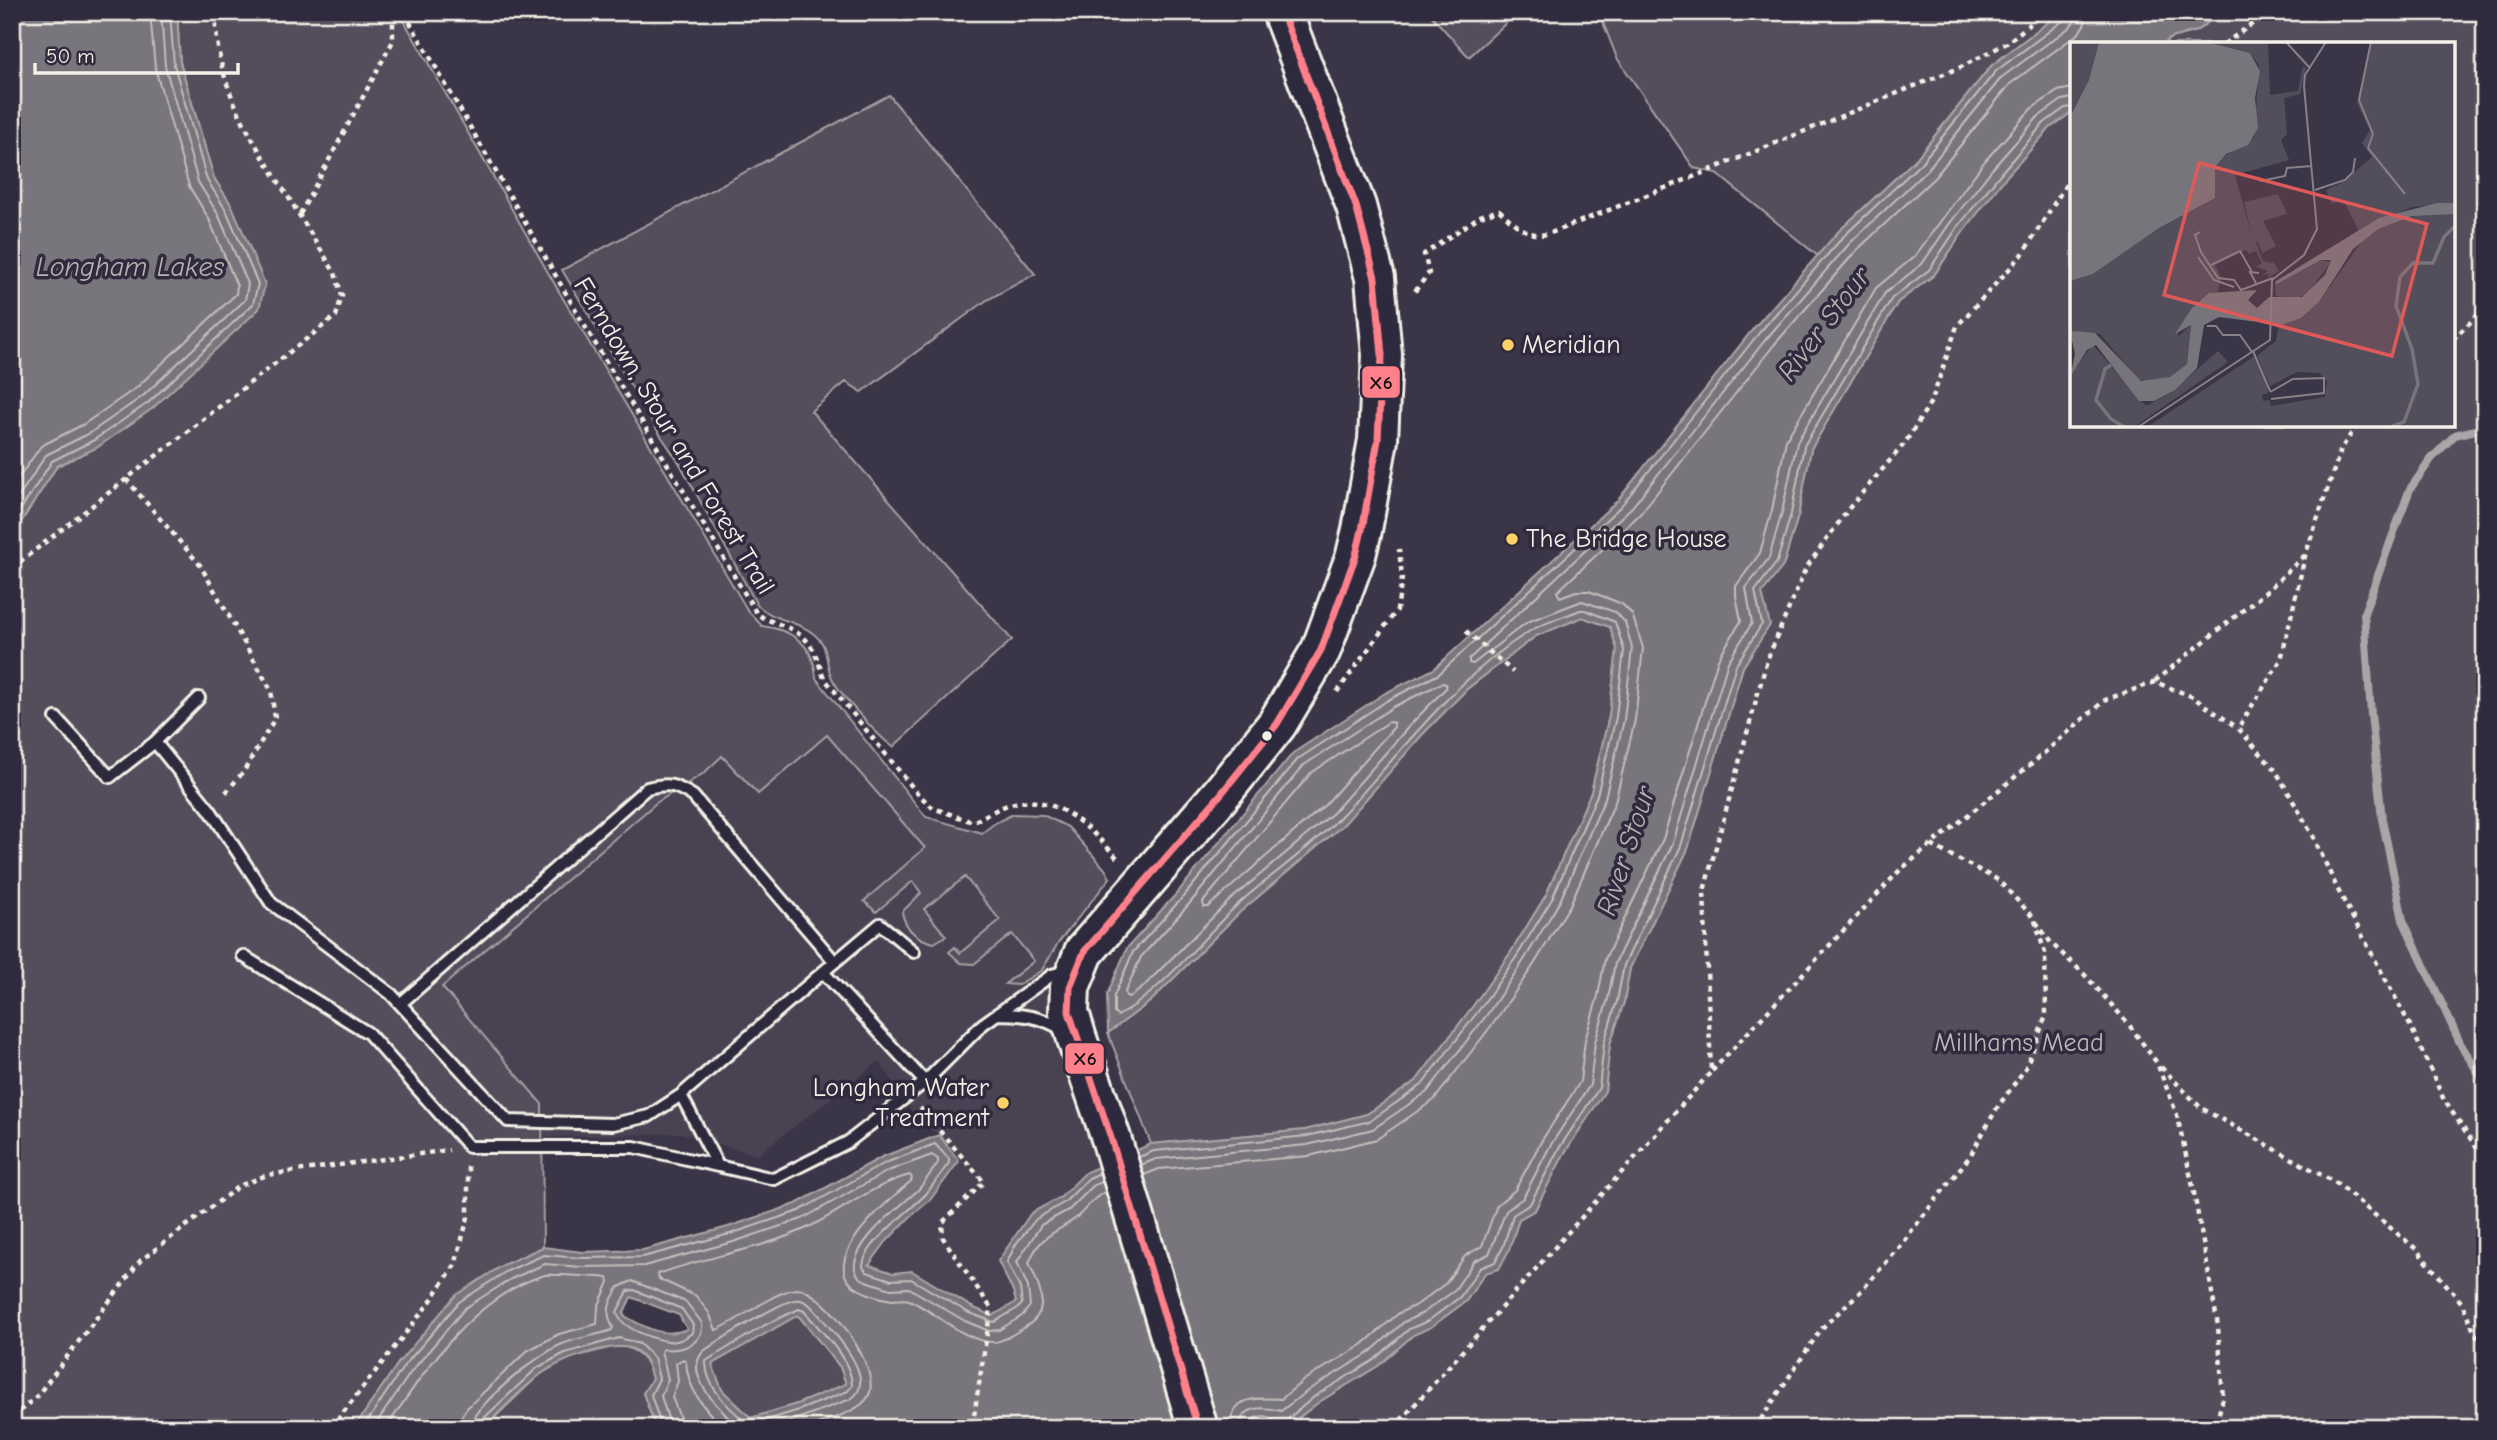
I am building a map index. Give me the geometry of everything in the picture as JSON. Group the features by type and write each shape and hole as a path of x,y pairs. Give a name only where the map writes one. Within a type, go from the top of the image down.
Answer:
{"highway":[{"path":"1198,1428 1111,1138 1069,1012 1070,987 1084,952 1278,724 1321,650 1356,555 1378,440 1382,355 1375,278 1356,206 1282,12"}],"lane":[{"path":"56,718 110,777 155,742 199,698"},
{"path":"155,742 210,810 271,903 391,994 508,1121 612,1124 649,1116 681,1095 880,924 914,952"},
{"path":"400,1004 648,788 665,783 693,796 835,962"},
{"path":"243,956 368,1033 469,1147 634,1147 774,1179 848,1142 925,1082 983,1024 1052,975 1079,967"},
{"path":"823,972 925,1082"},
{"path":"998,1014 1022,1014 1050,1021 1077,1039"},
{"path":"681,1095 718,1166"}],"path":[{"path":"12,568 336,316 342,296 335,273 249,136 232,99 215,30 216,12"},
{"path":"300,215 393,41 393,12"},
{"name":"Ferndown, Stour and Forest Trail","path":"409,12 408,19 583,323 757,614 765,620 800,633 808,640 824,678 918,794 933,808 973,822 1010,804 1033,802 1060,808 1099,838 1142,884"},
{"path":"1415,290 1429,273 1424,254 1480,216 1499,210 1526,233 1548,234 1961,67 2007,43 2044,12"},
{"path":"2227,42 2269,12"},
{"path":"1712,1072 1704,891 1767,660 1806,568 1850,507 1905,443 1932,400 1957,326 2022,255 2070,178"},
{"path":"2455,337 2485,308"},
{"path":"2238,728 2281,660 2305,556 2341,449 2356,427"},
{"path":"126,479 200,565 271,690 275,718 244,771 210,810"},
{"path":"1331,699 1397,610 1402,578 1399,549"},
{"path":"1395,1428 1712,1072 1900,870 2036,760 2105,700 2155,682 2267,592 2305,556"},
{"path":"1466,631 1513,672"},
{"path":"2155,682 2191,696 2238,728 2276,771 2314,836 2337,888 2412,1029 2444,1100 2485,1160"},
{"path":"1931,845 1998,880 2034,918 2051,943 2084,974 2127,1022 2157,1063 2201,1108 2336,1183 2415,1248 2462,1303 2474,1331 2485,1347"},
{"path":"1755,1428 1821,1329 1861,1291 1962,1166 1997,1108 2025,1069 2046,1017 2045,953 2034,918"},
{"path":"2157,1063 2177,1115 2218,1326 2223,1398 2215,1428"},
{"path":"908,1095 984,1182 942,1223 943,1238 991,1308 972,1428"},
{"path":"12,1418 37,1396 140,1261 239,1186 267,1175 469,1147 468,1217 455,1265 430,1302 331,1428"}],"shaded area":[{"path":"778,628 808,647 816,678 926,817 982,833 1013,814 1043,815 1068,827 1110,878 1058,943 1057,1000 1107,1163 1086,1172 1061,1197 1031,1213 998,1261 1016,1302 992,1316 912,1271 893,1273 868,1265 910,1216 930,1200 959,1161 939,1135 919,1122 879,1061 757,1155 681,1133 491,1139 381,1017"}],"green space":[{"path":"177,12 404,12 403,19 561,295 748,611 762,626 784,631 800,641 811,657 816,678 926,817 982,833 1013,814 1043,815 1068,827 1110,878 1058,943 1042,970 1018,985 1005,984 1034,961 1012,934 974,964 961,963 949,952 955,947 960,953 1000,920 965,877 924,909 946,936 934,943 913,932 904,918 902,912 921,893 913,881 876,912 864,901 925,848 827,735 758,794 722,756 704,773 656,803 442,987 542,1104 543,1247 503,1265 399,1362 354,1428 12,1428 12,536 57,466 98,447 232,206 214,178 180,62"},
{"path":"1428,12 1518,12 1469,57"},
{"path":"1599,12 2065,12 1991,66 1916,159 1838,232 1818,256 1716,173 1694,168 1617,58"},
{"name":"Millhams Mead","path":"2222,12 2485,12 2485,1428 1286,1428 1319,1402 1378,1366 1413,1335 1431,1327 1466,1301 1485,1273 1509,1250 1519,1219 1535,1210 1564,1154 1605,1091 1610,1044 1624,1002 1630,968 1688,849 1743,667 1769,625 1761,593 1783,566 1798,516 1811,449 1898,302 1934,275 2005,178 2050,128 2070,113 2070,427 2455,427 2455,42 2165,42 2170,38 2196,31"},
{"path":"889,95 1035,274 987,300 862,392 846,382 811,411 1012,640 893,747 860,715 836,685 830,673 824,646 818,638 804,628 772,615 757,605 680,464 562,270"},
{"path":"1583,617 1610,627 1617,649 1609,716 1591,792 1546,895 1511,952 1416,1081 1367,1114 1305,1130 1151,1144 1108,1033 1151,1001 1240,912 1344,824 1422,735 1467,689 1536,636"},
{"path":"798,1315 840,1367 846,1384 797,1404 751,1418 722,1390 712,1364"},
{"path":"620,1345 642,1356 648,1366 652,1379 643,1393 656,1428 484,1428 540,1374 567,1359"},
{"path":"1263,1423 1286,1428 1262,1428"}],"water":[{"name":"Longham Lakes","path":"12,12 177,12 180,62 214,178 232,206 265,284 259,309 153,408 98,447 57,466 12,536"},
{"name":"River Stour","path":"2065,12 2222,12 2196,31 2166,42 2070,42 2070,113 2050,128 2005,178 1934,275 1898,302 1811,449 1798,516 1783,566 1762,593 1770,625 1743,667 1688,849 1630,968 1624,1002 1610,1044 1605,1091 1564,1154 1535,1210 1519,1219 1509,1250 1499,1269 1485,1273 1466,1301 1431,1327 1413,1335 1378,1366 1319,1402 1285,1428 1263,1423 1243,1428 656,1428 643,1393 652,1379 647,1363 637,1351 616,1347 587,1353 548,1369 484,1428 354,1428 399,1362 455,1296 503,1265 543,1247 582,1252 643,1250 728,1227 796,1204 882,1157 939,1135 959,1161 930,1200 886,1242 869,1265 893,1273 912,1271 992,1316 1016,1302 998,1261 1031,1213 1061,1197 1086,1172 1151,1144 1305,1130 1367,1114 1416,1081 1511,952 1546,895 1591,792 1609,716 1617,649 1610,627 1582,617 1536,636 1467,689 1422,735 1344,824 1240,912 1151,1001 1108,1033 1107,995 1127,948 1178,892 1293,753 1385,693 1434,669 1617,501 1753,329 1838,232 1916,159 1991,66","holes":["631,1297 679,1315 687,1329 670,1333 646,1327 623,1315","798,1315 840,1367 846,1384 797,1404 751,1418 722,1390 712,1364"]}],"waterway":[{"path":"2485,433 2475,430 2455,435 2432,458 2410,489 2364,613 2382,819 2403,920 2461,1045 2485,1083"}],"transit line":[{"name":"X6","path":"1198,1428 1111,1138 1069,1012 1070,987 1084,952 1221,794 1277,724 1321,650 1356,555 1362,530 1378,440 1382,355 1375,278 1356,206 1282,12"}],"place":[{"name":"Meridian","path":"1508,345"},
{"name":"The Bridge House","path":"1512,539"},
{"name":"Longham Water Treatment","path":"1003,1103"}]}
